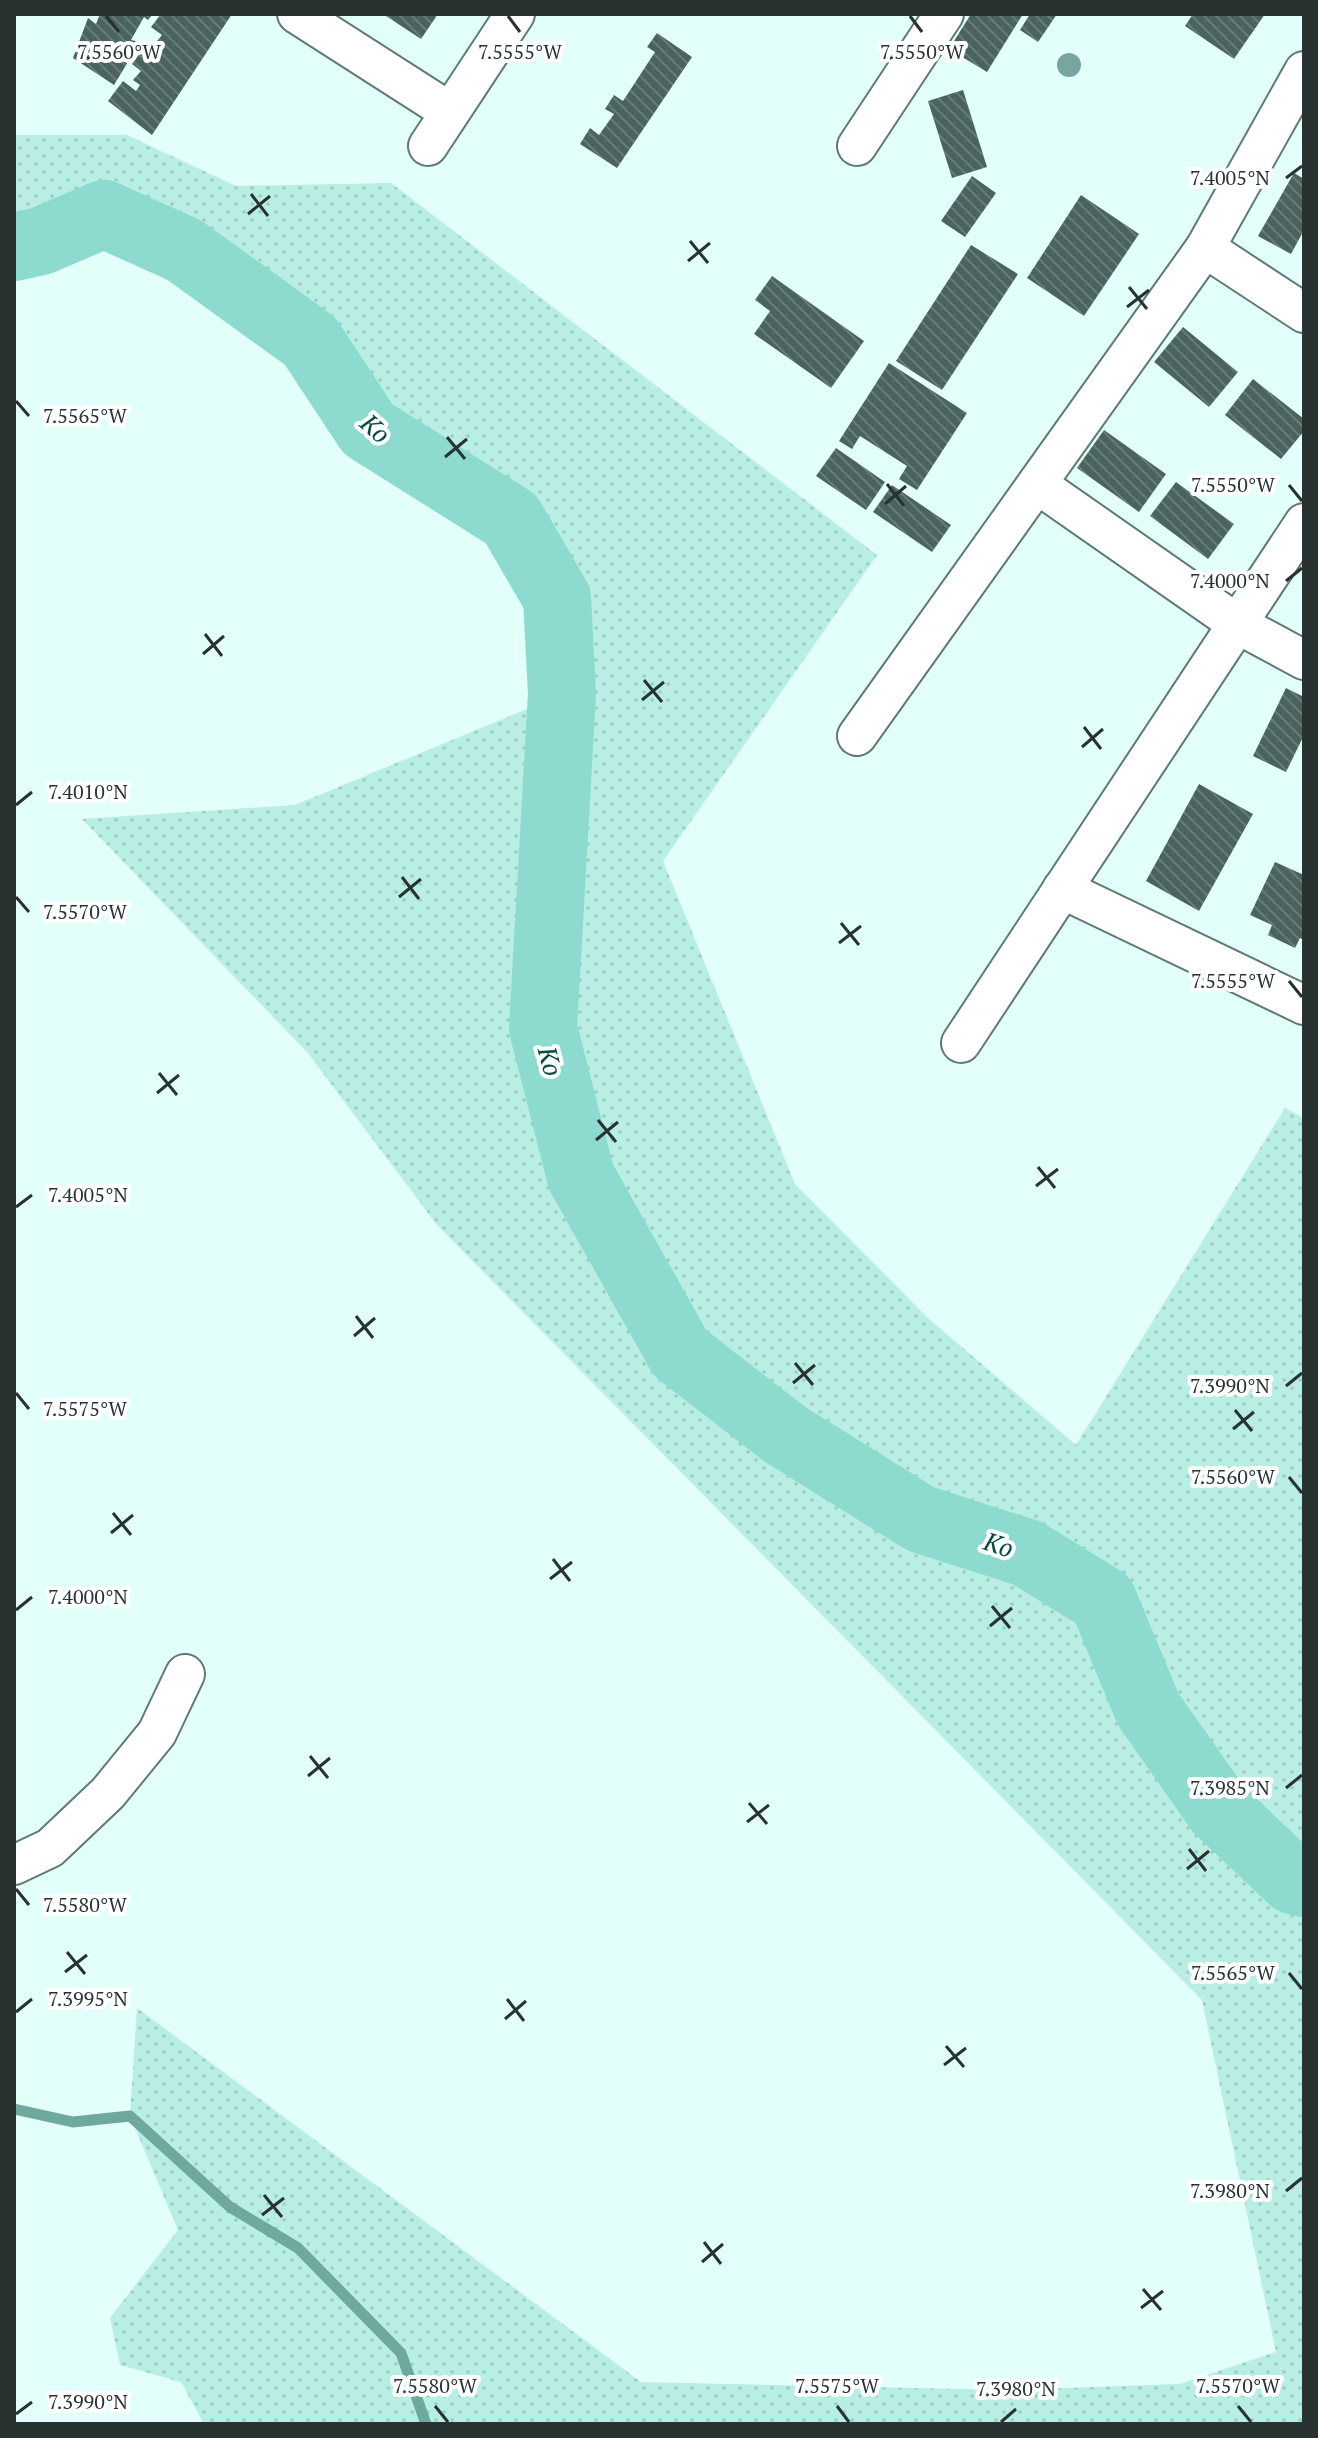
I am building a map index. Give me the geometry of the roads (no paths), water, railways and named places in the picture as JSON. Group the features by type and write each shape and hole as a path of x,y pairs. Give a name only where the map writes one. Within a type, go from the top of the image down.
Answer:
{"street":[{"path":"297,14 450,112"},
{"path":"428,146 515,14"},
{"path":"857,146 944,14"},
{"path":"857,736 1205,248 1304,71"},
{"path":"1205,248 1304,313"},
{"path":"1037,484 1239,625 1304,660"},
{"path":"961,1043 1304,523"},
{"path":"1062,889 1304,1005"},
{"path":"14,1865 50,1848 108,1793 157,1733 185,1674"}],"waterway":[{"name":"Ko","path":"14,247 41,241 104,214 184,250 310,341 368,429 511,519 557,598 562,694 543,1028 581,1177 680,1353 786,1435 921,1519 1027,1553 1103,1600 1148,1709 1219,1810 1293,1880 1304,1883"},
{"path":"14,2109 73,2122 130,2116 230,2207 298,2248 401,2353 426,2424"}]}
